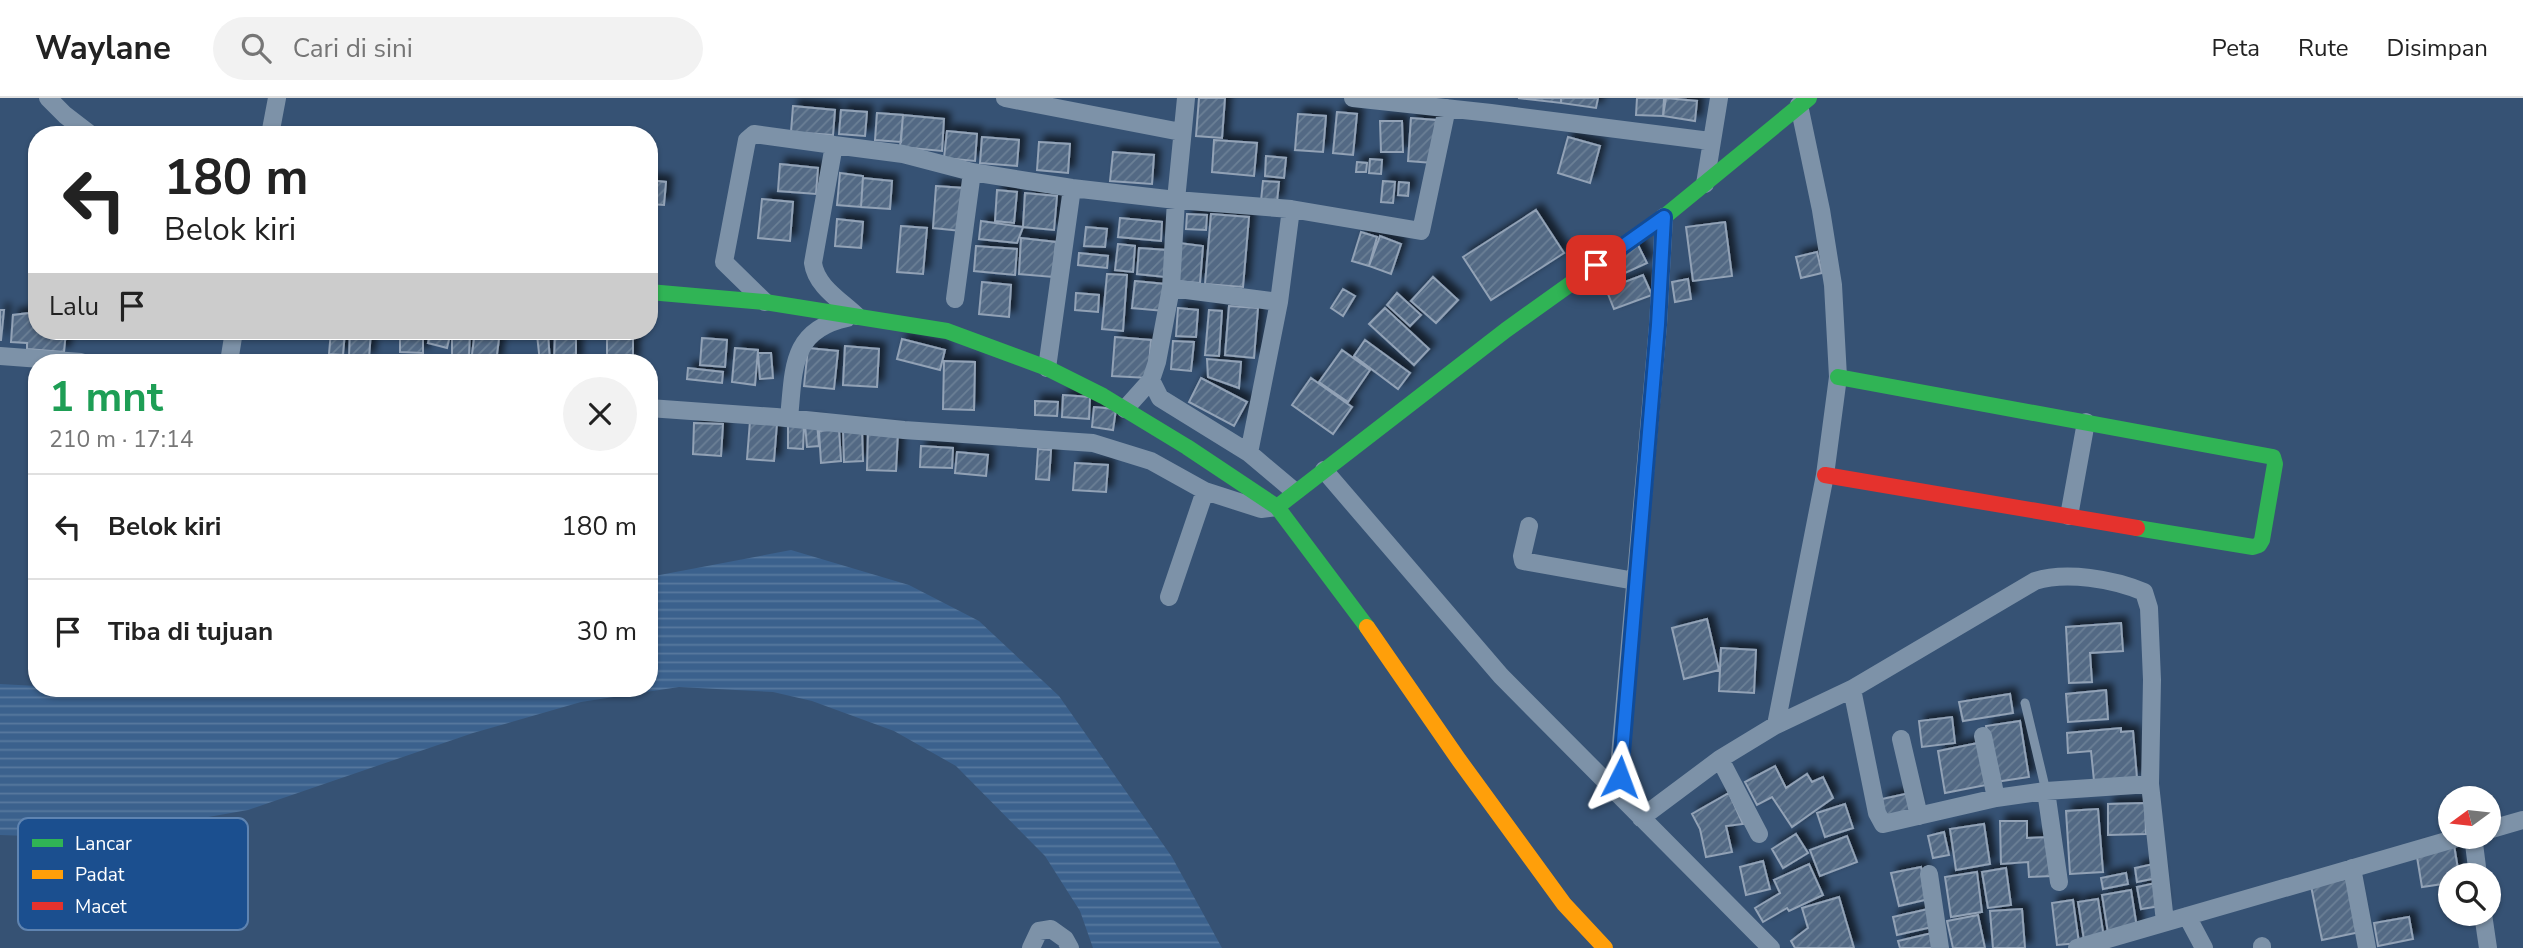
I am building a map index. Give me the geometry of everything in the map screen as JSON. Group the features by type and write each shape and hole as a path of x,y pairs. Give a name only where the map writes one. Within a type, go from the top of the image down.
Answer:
{"street":[{"path":"48,98 79,126"},
{"path":"272,126 277,98"},
{"path":"1005,98 1181,132"},
{"path":"1125,409 1152,380 1171,288 1181,132 1186,98"},
{"path":"1353,98 1710,141"},
{"path":"1705,184 1718,98"},
{"path":"658,409 1093,443 1151,461 1205,491 1261,509 1276,507 1506,330 1664,217 1804,102"},
{"path":"1776,725 1825,475 1838,377 1833,285 1804,102"},
{"path":"765,302 724,262 747,140 754,134 922,158 972,172 1072,188 1291,209 1421,232 1447,108"},
{"path":"834,145 813,263 820,282 857,316"},
{"path":"955,299 972,172"},
{"path":"1046,368 1072,188"},
{"path":"1249,453 1279,302 1291,209"},
{"path":"1623,799 1620,756 1658,325 1664,217"},
{"path":"1171,288 1279,302"},
{"path":"658,293 765,302 947,331 1046,368 1125,409 1276,507 1370,631 1459,760 1564,904 1605,948"},
{"path":"789,418 796,356 803,342 818,328 831,321 857,316"},
{"path":"0,356 28,358"},
{"path":"1825,475 2253,547 2259,545 2262,540 2274,464 2273,457 1838,377"},
{"path":"1152,380 1160,398 1249,453 1294,491"},
{"path":"2069,516 2086,422"},
{"path":"1324,470 1501,676 1771,948"},
{"path":"1169,597 1205,491"},
{"path":"1529,526 1522,556 1524,561 1635,581"},
{"path":"1642,818 1720,759 1776,725 1852,689 2035,581 2051,576 2071,576 2144,592 2149,608 2152,680 2150,784 2165,922"},
{"path":"1852,689 1880,821 1886,825 1996,798 2046,791 2150,784"},
{"path":"1983,736 1996,798"},
{"path":"1901,738 1919,816"},
{"path":"1720,759 1759,834"},
{"path":"2046,791 2059,883"},
{"path":"2501,826 2523,820"},
{"path":"2077,948 2438,843"},
{"path":"2352,868 2367,948"},
{"path":"1929,874 1940,948"},
{"path":"2188,915 2204,948"},
{"path":"2485,926 2488,948"},
{"path":"1031,948 1039,931 1051,929 1065,939 1070,948"}],"lane":[{"path":"2025,703 2046,791"}],"water":[{"path":"791,550 909,585 979,621 1059,696 1172,857 1222,948 1093,948 1080,911 1045,856 956,766 894,731 812,701 773,692 679,687 658,690 658,575"},
{"path":"0,684 28,686 28,697 614,697 581,702 473,733 248,810 203,818 18,818 18,836 0,835"}],"building":[{"path":"1199,98 1225,98 1222,138 1196,136"},
{"path":"1518,98 1561,98 1561,103"},
{"path":"1561,98 1598,98 1596,108 1561,103"},
{"path":"1637,98 1664,98 1663,116 1636,115"},
{"path":"1666,98 1697,101 1695,121 1663,116"},
{"path":"793,106 835,110 833,135 791,132"},
{"path":"841,110 867,112 865,136 839,134"},
{"path":"1337,112 1357,114 1353,155 1333,153"},
{"path":"877,113 903,115 901,142 875,140"},
{"path":"1298,114 1326,116 1323,152 1295,150"},
{"path":"903,115 944,119 942,151 900,147"},
{"path":"1411,118 1436,120 1433,163 1408,161"},
{"path":"1380,121 1402,121 1403,152 1381,152"},
{"path":"947,131 977,134 975,161 944,158"},
{"path":"982,137 1019,140 1017,166 980,163"},
{"path":"1568,137 1600,146 1590,183 1558,173"},
{"path":"1214,140 1257,143 1254,176 1212,172"},
{"path":"1039,142 1070,144 1068,173 1037,170"},
{"path":"1113,152 1154,155 1152,184 1110,181"},
{"path":"1266,156 1286,158 1284,178 1265,176"},
{"path":"1370,159 1382,160 1381,174 1369,173"},
{"path":"1357,162 1367,163 1366,172 1356,172"},
{"path":"780,164 818,168 816,194 778,191"},
{"path":"840,173 863,176 861,207 837,205"},
{"path":"863,178 892,181 890,209 861,207"},
{"path":"658,181 666,182 664,205 658,205"},
{"path":"1263,181 1279,182 1277,202 1261,201"},
{"path":"1383,181 1395,182 1393,203 1381,202"},
{"path":"1399,182 1409,183 1408,196 1398,195"},
{"path":"936,186 964,188 961,231 933,228"},
{"path":"997,190 1017,192 1014,223 995,221"},
{"path":"1025,193 1057,196 1054,230 1023,227"},
{"path":"762,199 793,202 790,241 758,238"},
{"path":"1536,210 1564,253 1491,300 1463,257"},
{"path":"1187,214 1207,215 1206,230 1186,229"},
{"path":"1211,214 1249,217 1243,287 1205,284"},
{"path":"1120,218 1162,222 1161,241 1118,237"},
{"path":"837,219 863,222 861,248 835,246"},
{"path":"981,221 1023,227 1017,243 979,239"},
{"path":"1725,222 1732,276 1693,281 1686,227"},
{"path":"901,226 927,228 923,274 897,272"},
{"path":"1086,227 1107,229 1105,247 1084,246"},
{"path":"1361,232 1377,237 1369,266 1352,261"},
{"path":"1380,236 1401,244 1391,274 1369,266"},
{"path":"1021,238 1056,242 1053,277 1019,274"},
{"path":"1179,243 1203,246 1200,283 1176,281"},
{"path":"1637,243 1647,263 1625,273 1616,253"},
{"path":"1118,244 1135,246 1133,272 1115,270"},
{"path":"976,246 1017,249 1015,275 974,271"},
{"path":"1139,248 1167,250 1165,277 1137,274"},
{"path":"1817,252 1822,273 1801,278 1796,257"},
{"path":"1079,253 1108,256 1107,268 1078,265"},
{"path":"1107,274 1127,275 1123,331 1102,329"},
{"path":"1643,275 1652,295 1614,309 1606,289"},
{"path":"1433,277 1458,300 1436,323 1411,301"},
{"path":"1688,279 1691,299 1675,302 1672,282"},
{"path":"1135,281 1165,284 1164,311 1132,308"},
{"path":"982,282 1011,285 1009,317 979,314"},
{"path":"1343,289 1355,296 1343,316 1331,308"},
{"path":"1076,293 1099,295 1098,312 1075,310"},
{"path":"1397,293 1421,315 1410,326 1387,305"},
{"path":"1229,306 1258,308 1254,358 1225,355"},
{"path":"1178,308 1198,310 1196,337 1176,336"},
{"path":"1385,308 1429,349 1414,365 1369,324"},
{"path":"0,310 4,310 1,340 0,340"},
{"path":"1209,310 1222,311 1219,356 1205,355"},
{"path":"28,313 28,340 65,340 64,352 27,349 27,343 11,342 13,315"},
{"path":"1115,337 1151,340 1148,378 1112,376"},
{"path":"702,338 727,340 725,367 700,365"},
{"path":"902,339 945,350 940,370 897,359"},
{"path":"330,340 344,340 343,354 329,354"},
{"path":"350,340 370,340 369,354 349,354"},
{"path":"400,340 423,340 423,353 400,352"},
{"path":"429,340 449,340 447,348 428,343"},
{"path":"452,340 470,340 469,354 452,354"},
{"path":"474,340 499,340 497,354 472,354"},
{"path":"538,340 548,340 549,354 539,354"},
{"path":"555,340 576,340 576,354 554,354"},
{"path":"607,340 633,340 633,354 607,354"},
{"path":"1365,340 1410,373 1398,389 1354,356"},
{"path":"1173,341 1194,342 1191,371 1171,369"},
{"path":"845,346 879,349 877,387 843,385"},
{"path":"735,348 758,350 755,385 732,382"},
{"path":"808,348 838,351 834,389 804,386"},
{"path":"1342,350 1370,370 1348,402 1319,382"},
{"path":"758,353 771,353 773,378 760,379"},
{"path":"1207,359 1241,362 1239,388 1208,377"},
{"path":"944,361 975,362 974,410 943,409"},
{"path":"688,368 723,372 722,383 687,379"},
{"path":"1201,378 1247,402 1234,426 1189,402"},
{"path":"1311,378 1352,407 1333,434 1292,405"},
{"path":"1063,395 1090,397 1089,419 1062,417"},
{"path":"1035,401 1058,402 1057,416 1035,415"},
{"path":"1094,407 1116,409 1113,430 1092,427"},
{"path":"750,421 777,423 774,461 747,459"},
{"path":"694,423 723,424 721,456 693,454"},
{"path":"817,423 819,446 807,447 805,424"},
{"path":"788,424 804,424 803,449 788,448"},
{"path":"843,428 862,428 863,461 844,462"},
{"path":"839,429 841,461 821,463 819,431"},
{"path":"868,431 898,432 896,471 867,470"},
{"path":"921,446 953,448 952,468 920,467"},
{"path":"1038,449 1051,450 1049,480 1036,479"},
{"path":"957,452 988,455 986,476 955,473"},
{"path":"1075,463 1108,465 1106,492 1073,490"},
{"path":"1707,619 1719,670 1684,679 1672,628"},
{"path":"2121,623 2123,651 2090,653 2092,682 2069,683 2066,627"},
{"path":"1721,648 1756,650 1754,693 1719,691"},
{"path":"2106,690 2108,719 2068,722 2066,694"},
{"path":"2010,694 2013,713 1963,721 1959,702"},
{"path":"1952,717 1955,743 1922,747 1919,721"},
{"path":"2020,721 2029,777 1995,782 1986,726"},
{"path":"2121,728 2121,732 2133,731 2137,778 2094,781 2091,751 2068,753 2067,733"},
{"path":"1978,743 1986,785 1945,793 1938,751"},
{"path":"1775,766 1786,788 1807,774 1812,782 1823,777 1833,798 1792,827 1772,797 1757,805 1745,782"},
{"path":"1729,793 1743,824 1726,826 1732,852 1706,857 1700,829 1692,814"},
{"path":"1910,793 1914,811 1885,817 1882,799"},
{"path":"2145,803 2146,834 2108,835 2108,804"},
{"path":"1845,804 1853,828 1825,837 1817,813"},
{"path":"2098,809 2103,872 2070,874 2066,811"},
{"path":"2000,821 2027,821 2027,838 2050,837 2052,876 2029,877 2028,862 2001,864"},
{"path":"1984,824 1990,864 1956,870 1950,829"},
{"path":"1944,832 1949,855 1933,858 1928,836"},
{"path":"1796,834 1808,853 1783,868 1772,849"},
{"path":"1847,836 1857,862 1820,876 1810,850"},
{"path":"2438,848 2455,849 2457,863 2438,863 2438,885 2422,887 2416,851"},
{"path":"1763,861 1770,889 1746,895 1740,867"},
{"path":"1809,864 1823,895 1789,911 1787,908 1763,922 1755,908 1780,893 1774,880"},
{"path":"2154,864 2157,878 2137,882 2135,868"},
{"path":"1921,867 1929,899 1899,906 1891,873"},
{"path":"2006,868 2011,905 1988,908 1982,872"},
{"path":"1977,872 1982,912 1951,917 1945,877"},
{"path":"2126,873 2128,884 2103,889 2101,878"},
{"path":"2349,878 2360,932 2322,940 2311,886"},
{"path":"2156,883 2161,906 2141,909 2137,887"},
{"path":"2131,890 2137,928 2108,933 2102,895"},
{"path":"1839,897 1854,948 1795,948 1791,941 1808,928 1802,908"},
{"path":"2098,899 2104,938 2084,940 2078,902"},
{"path":"2073,900 2079,943 2057,945 2052,903"},
{"path":"1928,909 1932,927 1897,935 1893,917"},
{"path":"2022,909 2025,948 1993,948 1990,911"},
{"path":"1978,915 1985,948 1953,948 1947,921"},
{"path":"2409,917 2413,939 2378,946 2374,923"},
{"path":"1932,933 1935,948 1900,948 1898,941"}],"traffic: fast":[{"path":"1277,507 1506,330 1664,217 1809,98"},
{"path":"658,293 765,302 947,331 1047,368 1103,396 1187,447 1277,507 1367,627"},
{"path":"1838,377 2273,457 2275,464 2259,545 2253,547 2137,528"}],"traffic: slow":[{"path":"1367,627 1459,760 1564,904 1605,948"}],"traffic: jam":[{"path":"1825,475 2137,528"}],"route":[{"path":"1596,265 1664,217 1658,325 1620,777"}]}
